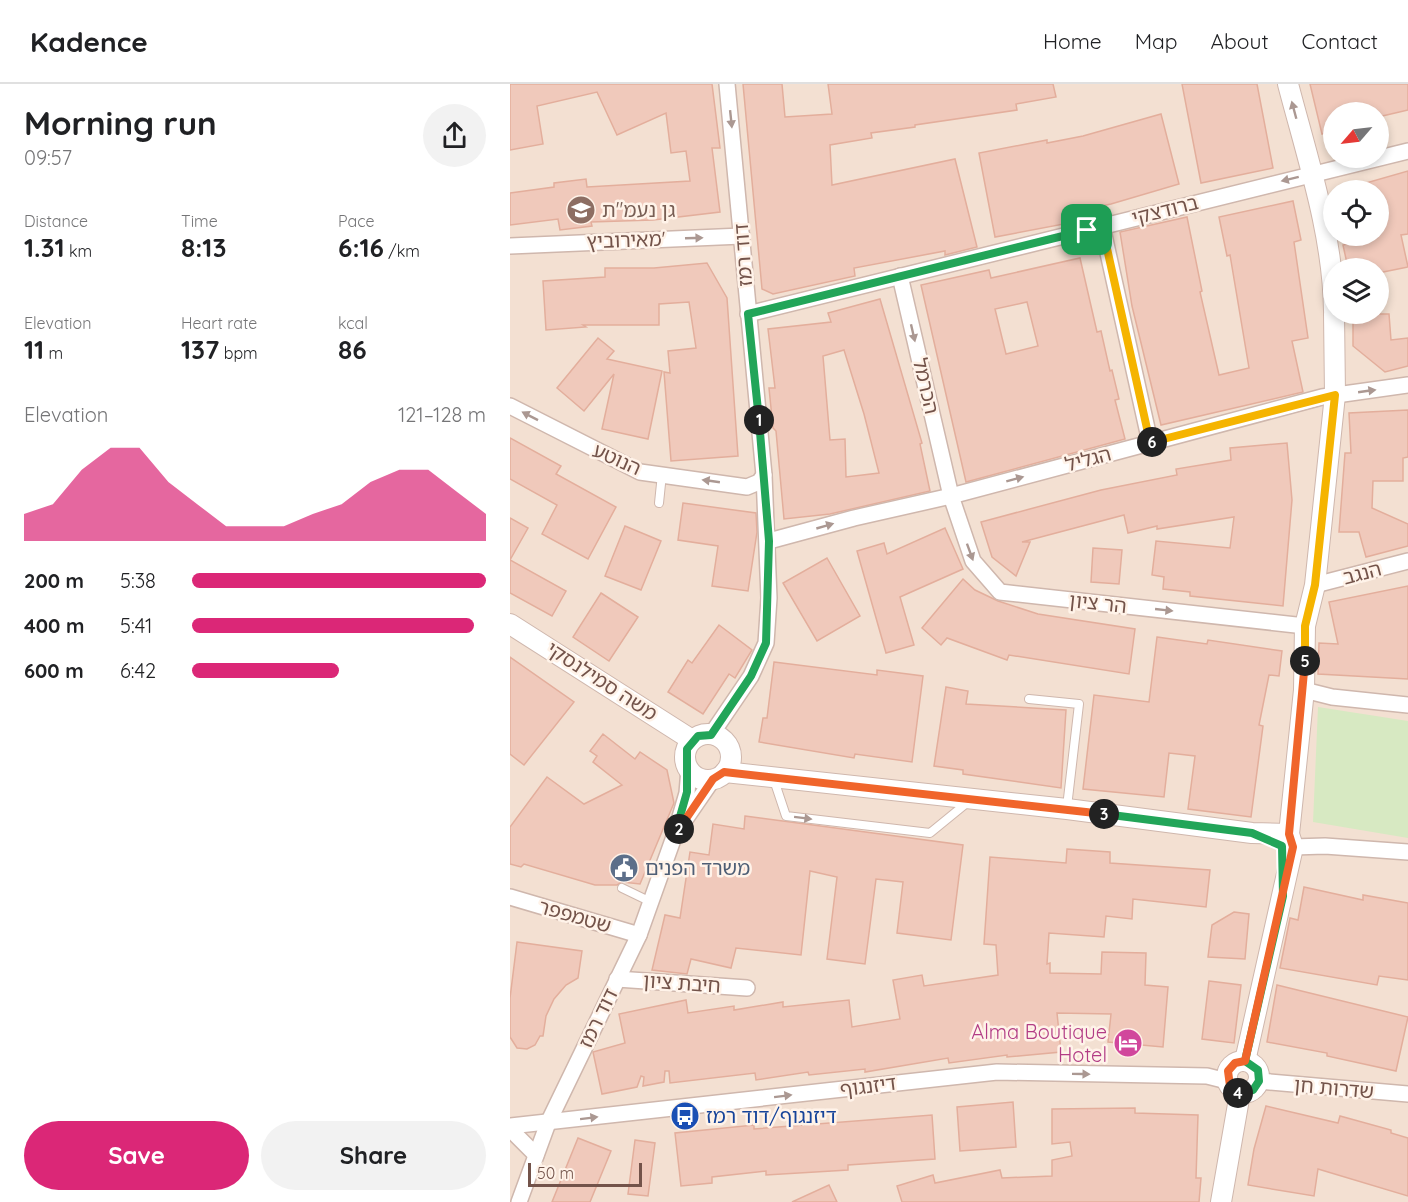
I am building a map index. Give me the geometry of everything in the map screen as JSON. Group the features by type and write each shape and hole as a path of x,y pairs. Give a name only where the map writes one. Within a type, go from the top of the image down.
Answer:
{"street":[{"name":"דוד רמז","path":"701,738 751,676 766,643 769,541 727,84"},
{"path":"1288,84 1312,174 1328,258"},
{"name":"ברודצקי","path":"748,314 1408,151"},
{"path":"1102,226 1150,442"},
{"name":"מאירוביץ'","path":"510,246 742,236"},
{"name":"הכרמל","path":"900,276 951,496"},
{"path":"1245,1061 1283,896 1304,690 1305,626 1315,585 1335,395 1334,324"},
{"name":"הגליל","path":"769,541 854,518 951,496 1335,395 1408,385"},
{"name":"הנוטע","path":"510,406 640,472 747,487 759,482 764,475"},
{"name":"הר ציון","path":"951,496 973,561 1000,592 1305,626"},
{"name":"הנגב","path":"1315,585 1408,561"},
{"name":"משה סמילנסקי","path":"510,624 701,738"},
{"path":"1304,690 1332,696 1408,705"},
{"path":"719,776 730,760 728,746 723,740 701,738 685,754 689,769 697,777 773,776 1067,809 1252,833 1288,843 1316,841 1325,846 1408,852"},
{"name":"דוד רמז","path":"519,1202 548,1123 639,935 675,834 687,792 689,769"},
{"name":"דוד רמז","path":"675,834 719,776"},
{"name":"שטמפפר","path":"510,897 639,935"},
{"name":"חיבת ציון","path":"617,979 747,988"},
{"path":"1234,1087 1253,1090 1259,1081 1258,1070 1245,1061"},
{"path":"1221,1202 1234,1087 1231,1066 1245,1061"},
{"name":"דיזנגוף","path":"510,1127 997,1072 1207,1076 1234,1087"},
{"name":"שדרות חן","path":"1259,1081 1408,1094"},
{"path":"510,1127 536,1155"}],"lane":[{"path":"659,502 662,474"},
{"path":"1029,699 1079,704 1067,809"},
{"path":"773,776 786,816 930,833 972,798"},
{"path":"622,888 651,902"}],"shaded area":[{"path":"510,84 1408,84 1408,1202 510,1202"}],"green space":[{"path":"1318,707 1408,721 1408,838 1313,822"}],"building":[{"path":"510,84 712,84 720,148 712,148 720,212 653,220 591,222 592,226 560,230 558,219 510,225 510,193 554,187 554,183 586,179 587,187 690,181 686,151 671,153 666,113 617,135 597,92 537,106 543,144 510,150"},
{"path":"743,84 782,84 785,117 832,114 828,84 1053,84 1056,97 1016,104 1017,110 871,133 872,138 830,145 832,185 955,159 977,247 945,255 945,251 854,268 855,276 773,294 762,289"},
{"path":"1182,84 1257,84 1273,168 1201,183"},
{"path":"1310,84 1408,84 1408,110 1389,114 1389,102 1323,102 1322,134"},
{"path":"1161,114 1179,184 1111,204 1062,214 1064,224 995,237 979,153 1047,140 1047,143 1083,136"},
{"path":"1408,171 1408,234 1401,235 1408,267 1389,271 1389,258 1346,258 1343,246 1389,246 1389,180 1376,180"},
{"path":"1293,201 1301,240 1294,242 1308,338 1292,341 1303,392 1161,425 1132,306 1120,232 1187,217 1202,291 1200,292 1219,375 1249,368 1230,255 1227,256 1219,217"},
{"path":"1080,258 1097,332 1101,331 1110,371 1112,370 1119,399 1115,400 1125,439 966,482 921,285 989,270 991,278","holes":["1027,302 1038,346 1006,354 995,309"]},
{"path":"707,263 727,298 738,456 671,461 664,372 670,373 668,351 696,348 689,302 659,304 659,325 583,325 586,327 546,330 543,281 605,277 605,268 654,268"},
{"path":"880,299 922,443 920,444 930,491 830,514 784,519 776,431 773,428 769,388 775,388 768,329 831,322 828,313","holes":["844,350 879,473 846,477 845,439 830,440 823,356"]},
{"path":"1389,314 1391,340 1408,338 1408,366 1385,372 1353,346 1353,324 1389,324"},
{"path":"598,338 614,351 607,359 662,371 648,439 602,429 614,374 584,411 557,388"},
{"path":"1408,410 1408,457 1403,458 1403,481 1373,481 1372,508 1408,524 1408,546 1366,557 1359,532 1339,532 1345,453 1351,453 1349,413"},
{"path":"510,438 561,466 556,474 616,507 588,559 542,534 557,505 510,479"},
{"path":"1287,443 1292,500 1283,606 1190,596 1190,592 1163,589 1164,577 1152,575 1156,541 1230,548 1234,517 1157,529 1157,526 1128,533 1124,515 1022,542 1030,542 1016,576 992,557 981,522 1101,490 1177,475 1176,469 1231,460 1230,448"},
{"path":"683,503 756,513 757,532 748,591 712,586 718,546 678,540"},
{"path":"510,518 528,528 510,560"},
{"path":"625,526 661,541 641,590 605,576"},
{"path":"945,528 963,569 900,597 914,645 886,653 857,551 884,543 887,554"},
{"path":"1093,548 1122,550 1119,584 1091,582"},
{"path":"827,558 860,616 817,641 783,583"},
{"path":"510,560 566,591 552,616 510,593"},
{"path":"963,579 975,590 998,601 1038,614 1135,629 1129,674 1009,655 1007,660 947,638 941,645 922,628"},
{"path":"1408,586 1408,679 1318,674 1319,643 1338,644 1329,602"},
{"path":"601,593 638,617 609,661 573,637"},
{"path":"719,625 752,650 735,678 729,674 703,714 668,692 688,660 692,663"},
{"path":"1157,637 1207,644 1208,640 1282,651 1279,676 1269,675 1259,725 1263,726 1251,817 1188,809 1195,756 1169,753 1164,797 1083,789 1094,695 1149,702"},
{"path":"510,657 574,702 524,765 510,754"},
{"path":"774,662 877,675 877,670 923,676 912,762 855,754 854,758 759,742 763,718 767,718"},
{"path":"946,687 968,691 966,704 1066,710 1061,788 963,774 963,770 934,766"},
{"path":"603,734 635,759 640,752 667,770 674,803 640,884 622,882 617,885 595,885 524,864 521,867 510,864 510,827 547,777 584,804 622,785 593,762 597,756 590,751"},
{"path":"745,816 963,845 951,940 897,933 903,882 876,879 865,964 827,959 837,877 810,871 801,955 736,948 731,968 691,959 687,974 652,970 665,915 680,918 690,852 709,855 713,824 744,829"},
{"path":"1067,849 1110,852 1110,863 1210,870 1206,907 1133,899 1132,919 1106,916 1104,937 1049,933 1047,964 1050,963 1050,973 1101,974 1102,952 1146,953 1145,985 1168,987 1163,1047 1108,1042 1111,1014 1057,1013 1061,1052 1007,1057 1007,1055 949,1063 948,1058 865,1072 865,1069 809,1075 808,1072 756,1080 755,1073 670,1083 669,1071 665,1071 664,1082 643,1086 644,1077 641,1076 637,1087 602,1094 593,1052 625,1043 619,1014 686,1000 688,1013 734,1006 734,1010 783,1002 783,1007 849,1000 852,1027 900,1019 893,980 922,975 924,986 998,975 996,945 984,944 990,857 1066,863"},
{"path":"1304,887 1363,900 1363,895 1408,903 1408,980 1379,976 1377,985 1280,968 1290,918 1298,920"},
{"path":"1234,912 1249,914 1245,959 1208,957 1212,925"},
{"path":"517,942 582,951 578,978 566,985 554,999 546,1016 543,1036 540,1036 535,1045 527,1049 517,1048 510,1037 510,998"},
{"path":"1209,981 1241,985 1234,1043 1202,1039"},
{"path":"1277,985 1408,1017 1396,1071 1327,1056 1327,1053 1267,1042"},
{"path":"1013,1102 1016,1147 960,1151 957,1107"},
{"path":"1266,1106 1338,1123 1340,1116 1391,1130 1391,1133 1408,1138 1408,1196 1318,1169 1314,1196 1248,1185 1254,1149"},
{"path":"1135,1108 1135,1113 1198,1115 1196,1178 1201,1178 1199,1202 902,1202 897,1186 933,1175 935,1183 1000,1170 1002,1178 1052,1176 1052,1160 1072,1156 1070,1142 1052,1144 1052,1109"},
{"path":"932,1115 935,1159 848,1165 848,1170 766,1175 766,1171 712,1177 712,1183 681,1186 675,1133 754,1125 754,1129"},
{"path":"578,1138 611,1151 590,1202 552,1202"},
{"path":"635,1140 655,1143 648,1196 628,1194"},
{"path":"829,1185 837,1202 792,1202"}],"place":[{"name":"גן נעמ\"ת","path":"581,210"},
{"name":"משרד הפנים","path":"624,868"},
{"name":"Alma Boutique Hotel","path":"1128,1043"},
{"name":"דיזנגוף/דוד רמז","path":"685,1116"}],"route":[{"path":"1087,230 748,314 769,541 766,643 751,676 711,735 698,736 689,744 685,754 689,769 687,792 675,834 713,779 724,772 1067,809 1252,833 1282,846 1283,896 1245,1061 1251,1062 1260,1076 1257,1086 1243,1094 1233,1090 1227,1082 1227,1076 1231,1066 1245,1061 1264,978 1283,896 1293,847 1289,834 1304,690 1305,626 1315,585 1335,395 1150,442 1102,226 1087,230"}]}
